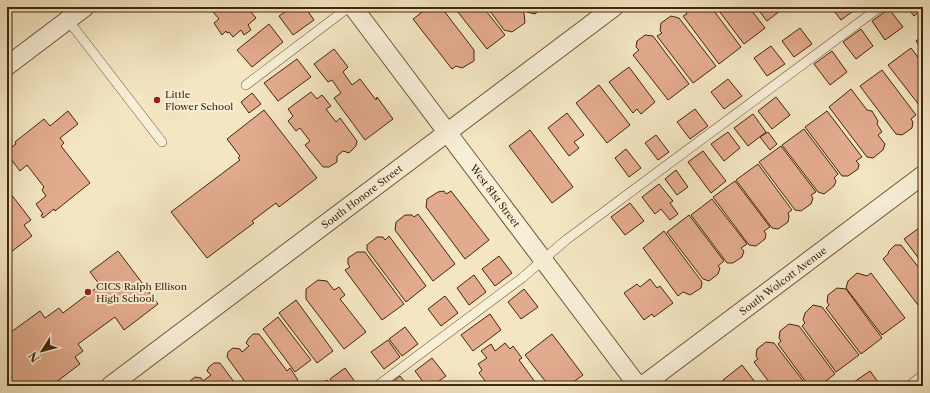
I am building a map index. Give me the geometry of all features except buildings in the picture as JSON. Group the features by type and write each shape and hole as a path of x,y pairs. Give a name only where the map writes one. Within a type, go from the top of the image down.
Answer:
{"street":[{"path":"7,66 85,7"},
{"name":"West 81st Street","path":"353,7 638,386"},
{"name":"South Honore Street","path":"110,386 614,7"},
{"name":"South Wolcott Avenue","path":"642,386 923,175"}],"lane":[{"path":"246,85 349,7"},
{"path":"377,386 522,278 566,240 880,7"},
{"path":"68,20 162,142"},
{"path":"908,386 923,375"}],"place":[{"name":"Little Flower School","path":"157,100"},
{"name":"CICS Ralph Ellison High School","path":"88,292"}]}
